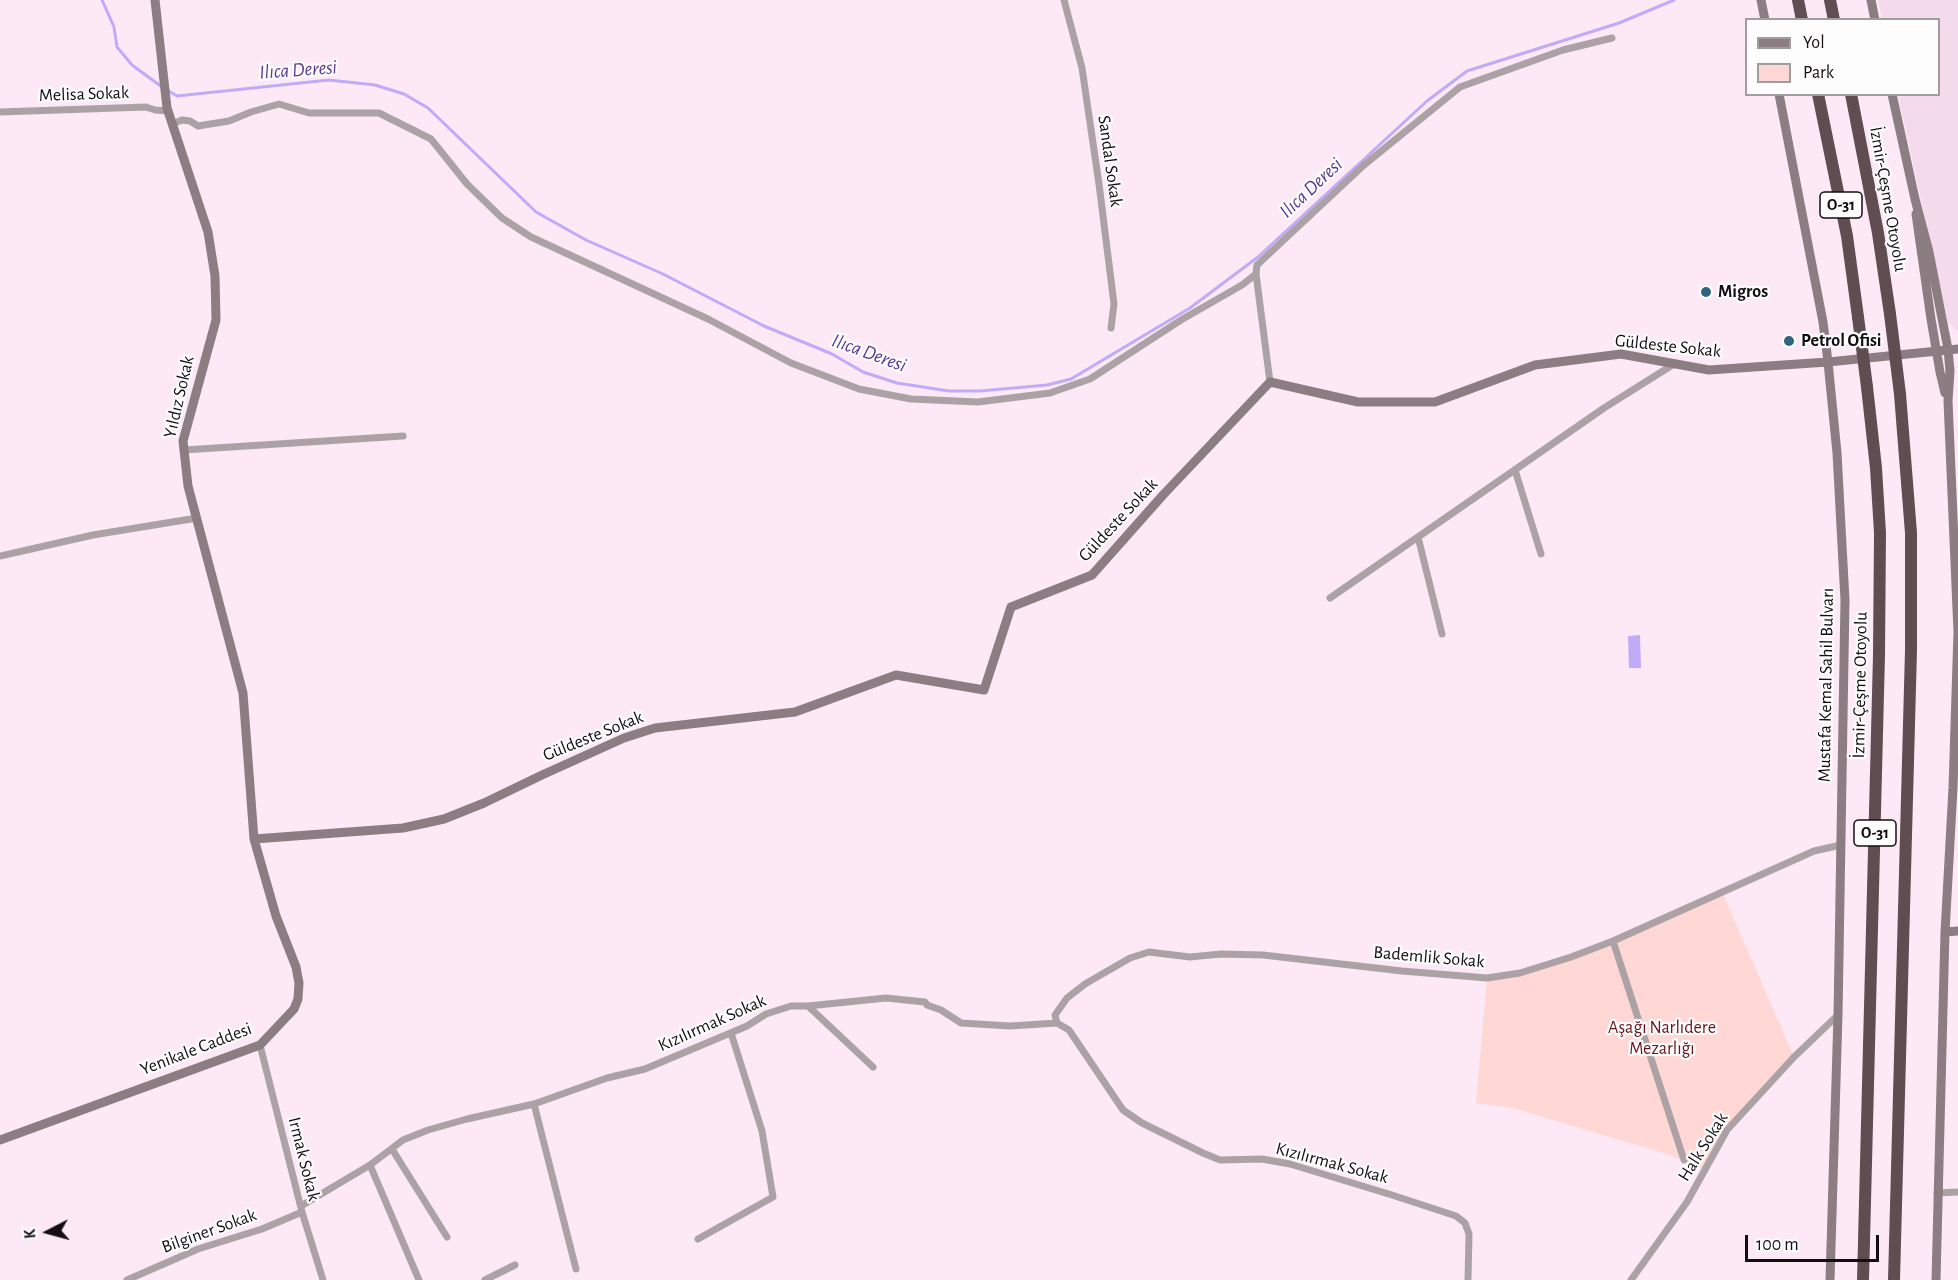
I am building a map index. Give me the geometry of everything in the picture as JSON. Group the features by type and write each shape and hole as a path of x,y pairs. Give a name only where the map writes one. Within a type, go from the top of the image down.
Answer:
{"highway":[{"path":"1798,0 1802,18"},
{"path":"1830,0 1834,18"},
{"name":"İzmir-Çeşme Otoyolu","path":"1818,96 1847,236 1867,387 1880,533 1880,655 1863,1280"},
{"name":"İzmir-Çeşme Otoyolu","path":"1851,96 1878,232 1890,314 1900,394 1911,532 1911,650 1894,1280"}],"street":[{"name":"Yıldız Sokak","path":"155,0 167,110 207,232 215,276 216,320 183,441 188,486 243,693 254,839"},
{"name":"Sandal Sokak","path":"1064,0 1082,68 1114,304 1111,328"},
{"path":"1761,0 1765,18"},
{"path":"1871,0 1875,18"},
{"path":"1270,382 1256,274 1257,265 1364,165 1460,87 1563,50 1612,38"},
{"name":"Mustafa Kemal Sahil Bulvarı","path":"1779,96 1823,322 1837,453 1845,600 1838,1015 1830,1280"},
{"path":"1892,96 1925,234 1948,349 1950,371 1948,401 1958,632 1956,787 1954,865 1945,932 1936,1280"},
{"path":"172,123 182,120 198,126 229,120 279,104 309,113 379,113 431,140 474,191 502,218 531,237 708,318 791,363 859,389 911,399 978,402 1050,393 1090,379 1181,320 1242,285 1256,274"},
{"name":"Melisa Sokak","path":"0,112 146,107 167,110"},
{"path":"1915,199 1917,227 1936,350 1948,401"},
{"name":"Güldeste Sokak","path":"254,839 403,828 444,819 484,803 542,774 624,738 654,728 795,712 896,675 984,690 1011,607 1092,575 1163,495 1270,382 1358,402 1435,402 1534,364 1621,354 1709,370 1828,362 1958,349"},
{"path":"1330,598 1604,408 1674,364"},
{"path":"184,450 403,436"},
{"path":"1515,470 1541,554"},
{"path":"0,556 93,534 197,518"},
{"path":"1418,537 1442,633"},
{"name":"Yenikale Caddesi","path":"0,1140 260,1045 294,1010 298,999 299,983 296,967 276,916 254,839"},
{"name":"Bademlik Sokak","path":"1058,1023 1055,1015 1067,998 1085,984 1130,958 1149,952 1190,957 1221,954 1263,956 1486,978 1520,973 1613,941 1814,851 1841,844"},
{"path":"1945,932 1958,932"},
{"path":"1613,941 1684,1160"},
{"name":"Kızılırmak Sokak","path":"301,1209 370,1165 403,1140 428,1130 534,1104 608,1078 645,1070 731,1033 766,1014 791,1006 886,998 926,1002 961,1023 1010,1026 1058,1023 1069,1030 1123,1110 1142,1123 1203,1154 1220,1160 1262,1159 1290,1164 1456,1216 1465,1223 1469,1234 1468,1280"},
{"path":"808,1006 873,1067"},
{"name":"Halk Sokak","path":"1631,1280 1687,1202 1728,1130 1788,1063 1838,1015"},
{"path":"698,1239 773,1197 762,1131 731,1033"},
{"name":"Irmak Sokak","path":"260,1045 301,1209 323,1280"},
{"path":"534,1104 576,1269"},
{"path":"392,1149 447,1237"},
{"path":"370,1165 419,1280"},
{"path":"1937,1193 1958,1192"},
{"name":"Bilginer Sokak","path":"126,1280 198,1249 262,1228 301,1209"},
{"path":"485,1280 515,1264"}],"shaded area":[{"path":"1878,0 1958,0 1958,332 1948,322 1898,96 1940,96 1940,18 1882,18"},
{"path":"1640,635 1641,668 1629,668 1628,636"}],"green space":[{"name":"Aşağı Narlıdere Mezarlığı","path":"1722,892 1794,1057 1727,1130 1704,1169 1670,1155 1513,1108 1476,1103 1487,978 1571,957"}],"waterway":[{"name":"Ilıca Deresi","path":"102,0 114,27 117,47 132,65 162,87"},
{"name":"Ilıca Deresi","path":"167,90 177,96 329,80 375,85 404,94 428,108 536,212 586,240 663,274 764,326 832,354 863,372 897,383 949,391 980,391 1047,385 1071,379 1190,308 1258,257 1427,101 1467,71 1619,23 1674,0"}],"place":[{"name":"Migros","path":"1706,292"},
{"name":"Petrol Ofisi","path":"1789,341"}]}
